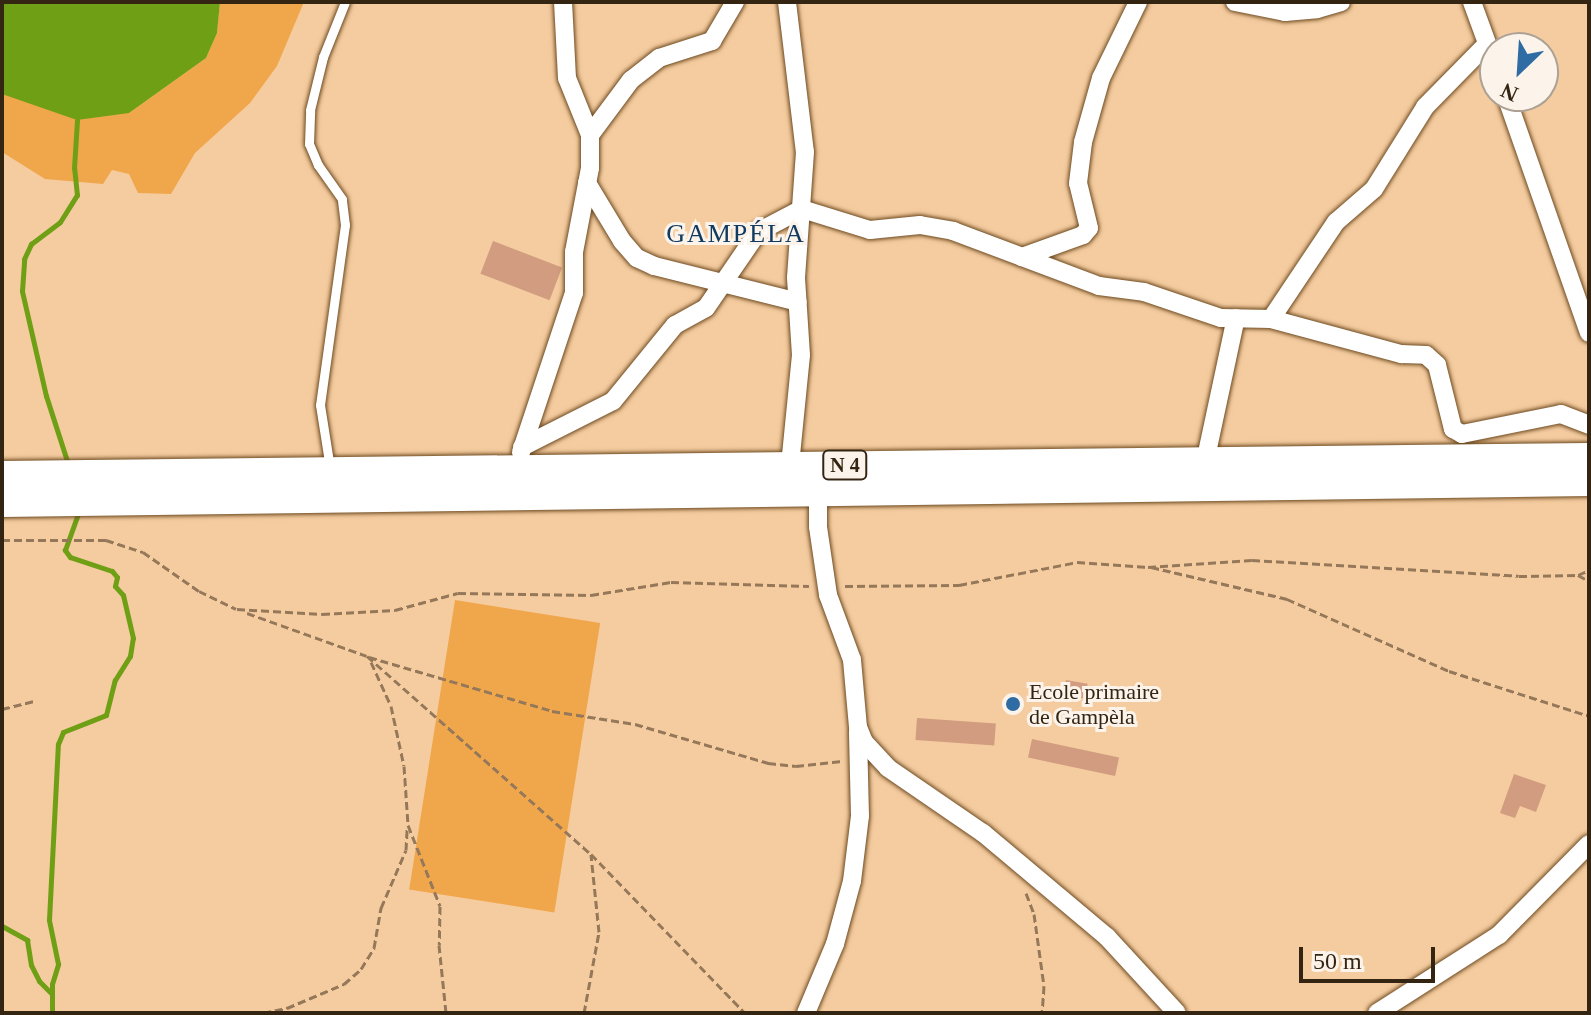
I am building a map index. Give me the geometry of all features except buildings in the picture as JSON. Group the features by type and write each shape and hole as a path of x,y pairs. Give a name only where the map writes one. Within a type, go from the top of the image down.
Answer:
{"highway":[{"name":"N 4","path":"2,476 331,471 520,459 790,466 1589,458"},
{"name":"N 4","path":"2,502 1589,481"}],"street":[{"path":"520,459 574,293 574,252 587,183 590,135 567,78 563,2"},
{"path":"590,135 631,80 659,58 712,41 735,2"},
{"path":"787,2 805,152 796,278 801,355 790,466"},
{"path":"1022,257 1083,235 1089,228 1078,183 1083,142 1101,78 1138,2"},
{"path":"1235,2 1285,12 1317,9 1341,2"},
{"path":"1472,2 1483,32"},
{"path":"1271,319 1336,222 1374,189 1425,107 1479,52"},
{"path":"1512,112 1589,333"},
{"path":"587,183 622,241 637,258 654,266 798,302"},
{"path":"520,459 613,401 675,325 706,308 758,232 802,209 870,230 920,225 953,231 1099,286 1144,292 1221,318 1271,319 1401,354 1426,355 1437,365 1453,429 1462,434 1561,414 1589,425"},
{"path":"1205,462 1236,318"},
{"path":"806,1013 835,944 852,881 860,816 858,727 852,660 826,586 818,491"},
{"path":"858,727 864,742 888,768 1011,856 1115,945 1177,1013"},
{"path":"1377,1013 1499,935 1589,844"}],"lane":[{"path":"331,471 320,405 345,225 342,199 318,165 309,144 310,110 323,57 345,2"}],"path":[{"path":"2,540 106,540 143,552 199,591 237,609 367,656 552,711 635,724 768,763 796,766 859,760"},
{"path":"237,609 268,614 395,610 458,593 591,595 671,582 750,587 910,588 959,585 1077,562 1148,567 1252,560 1519,576 1578,575 1589,570"},
{"path":"1148,567 1287,599 1449,671 1589,716"},
{"path":"1578,575 1589,581"},
{"path":"263,1013 287,1008 344,984 361,969 374,948 381,908 406,850 408,825 404,766 391,706 367,656"},
{"path":"367,656 591,854 745,1013"},
{"path":"2,709 33,701"},
{"path":"408,825 440,906 439,945 446,1013"},
{"path":"584,1013 599,932 591,854"},
{"path":"1011,856 1034,914 1044,986 1042,1013"}],"shaded area":[{"path":"2,2 220,2 217,33 206,58 129,113 77,120 2,94"},
{"path":"220,2 304,2 277,66 250,103 195,153 171,194 138,193 129,174 112,170 103,184 45,179 2,152 2,94 129,113 206,58 217,33"},
{"path":"455,600 600,623 554,912 409,889"}],"waterway":[{"path":"69,467 46,396 22,291 24,259 31,244 60,222 77,195 74,168 77,120"},
{"path":"52,1013 52,984 58,964 49,920 58,744 63,732 106,715 115,680 130,656 133,638 123,595 115,586 117,577 112,571 70,557 65,550 79,511"},
{"path":"2,926 27,940 31,965 39,981 52,994"}],"place":[{"name":"Ecole primaire de Gampèla","path":"1013,704"}],"district":[{"name":"GAMPÉLA","path":"736,234"}]}
